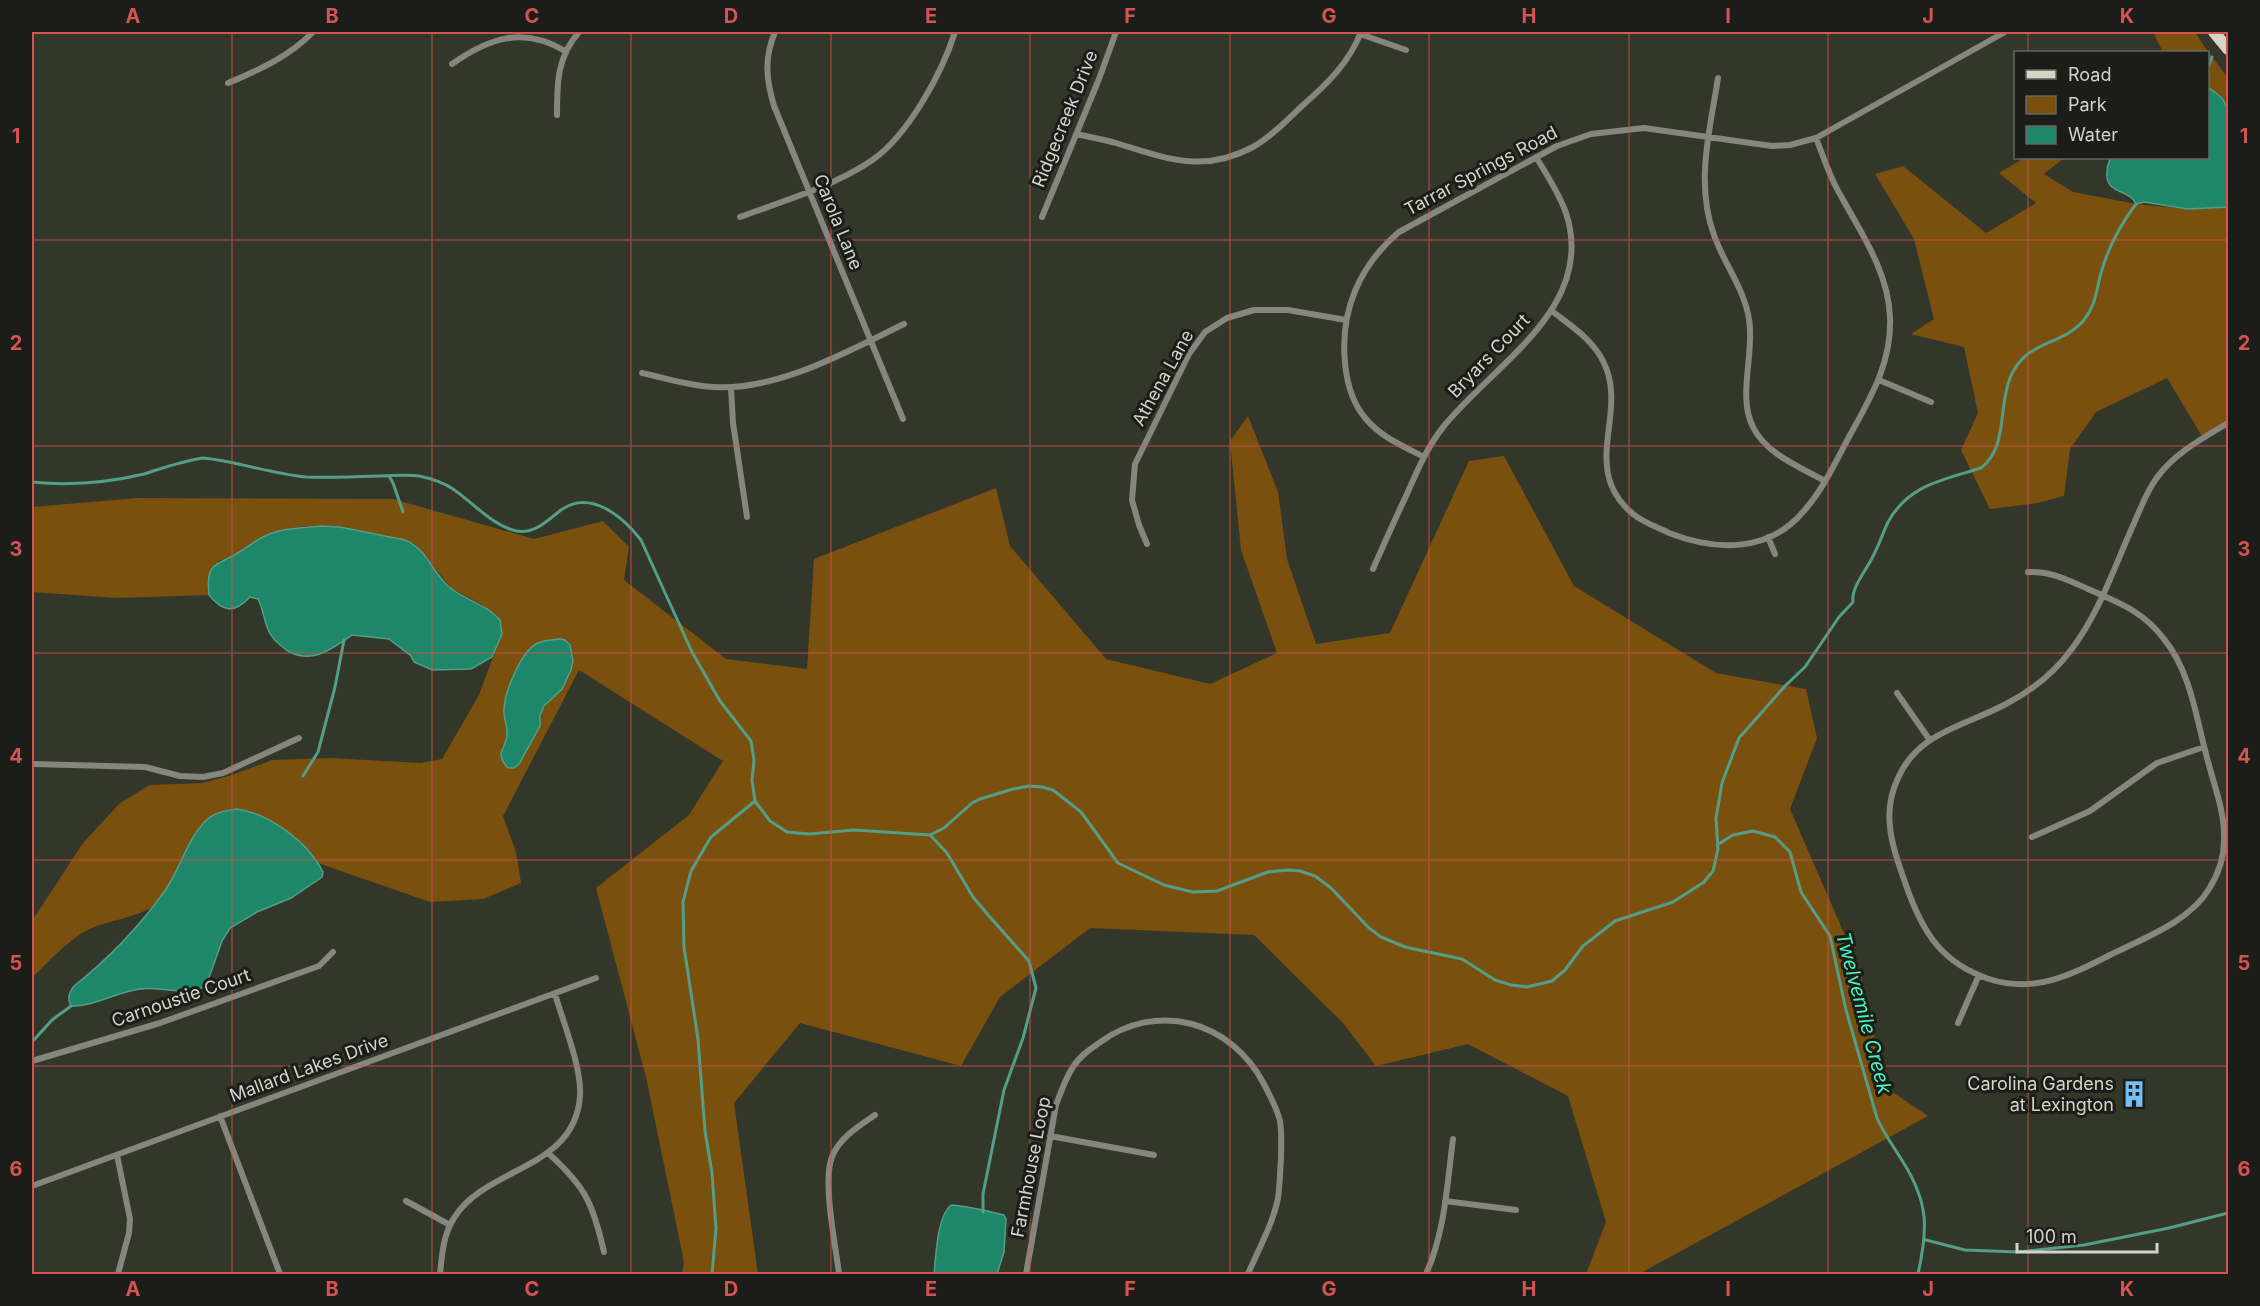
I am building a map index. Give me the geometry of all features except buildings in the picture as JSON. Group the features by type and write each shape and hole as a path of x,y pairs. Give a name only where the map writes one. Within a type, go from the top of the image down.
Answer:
{"main road":[{"path":"2214,32 2229,49"}],"street":[{"path":"228,83 274,62 313,32"},
{"path":"557,115 557,78 565,51 579,32"},
{"name":"Carola Lane","path":"775,32 768,56 767,83 774,106 903,419"},
{"path":"740,217 858,169 887,147 926,95 940,71 955,32"},
{"name":"Ridgecreek Drive","path":"1042,217 1116,32"},
{"name":"Tarrar Springs Road","path":"1424,457 1379,432 1365,418 1355,403 1346,375 1344,348 1346,320 1354,292 1367,266 1378,251 1399,232 1536,157 1574,139 1608,130 1644,128 1772,146 1790,145 1816,138 2005,32"},
{"path":"1076,134 1114,142 1171,160 1205,162 1222,159 1246,150 1261,141 1309,100 1337,74 1360,33 1407,50"},
{"path":"452,64 477,48 503,38 522,37 540,40 565,51"},
{"path":"1718,78 1704,184 1709,220 1721,253 1742,293 1749,319 1751,354 1746,399 1749,417 1756,433 1768,447 1825,481"},
{"path":"1551,311 1588,339 1599,353 1607,369 1612,395 1606,464 1613,489 1629,510 1651,525 1689,541 1706,545 1724,547 1742,545 1768,537 1802,514 1825,481 1879,380 1887,354 1889,300 1885,283 1871,250 1832,181 1816,138"},
{"name":"Bryars Court","path":"1372,569 1424,457 1442,428 1551,311 1563,291 1569,274 1571,239 1566,213 1536,157"},
{"name":"Athena Lane","path":"1148,544 1133,509 1131,492 1135,465 1189,354 1205,332 1227,318 1254,310 1288,310 1346,320"},
{"path":"642,373 693,384 731,388 756,385 789,376 904,324"},
{"path":"1879,380 1930,402"},
{"path":"731,388 733,423 747,517"},
{"path":"2028,572 2048,572 2058,575 2103,596 2118,601 2145,618 2168,644 2184,676 2204,747 2223,822 2224,845 2218,873 2210,888 2196,905 2168,925 2060,979 2019,985 1997,981 1964,968 1945,954 1923,928 1903,875 1890,831 1890,808 1895,785 1905,764 1929,739 2008,703 2046,677 2083,634 2103,596 2145,498 2156,479 2179,455 2229,423"},
{"path":"1768,537 1775,554"},
{"path":"1897,693 1929,739"},
{"path":"32,764 145,767 180,776 203,777 223,773 299,738"},
{"path":"2032,837 2090,811 2157,763 2204,747"},
{"name":"Carnoustie Court","path":"32,1061 160,1023 319,966 333,952"},
{"path":"1958,1023 1979,975"},
{"name":"Mallard Lakes Drive","path":"32,1186 596,978"},
{"path":"440,1275 443,1247 450,1225 460,1209 474,1196 548,1153 562,1139 572,1122 580,1095 579,1076 555,994"},
{"name":"Farmhouse Loop","path":"1026,1275 1056,1105 1063,1084 1073,1066 1113,1032 1154,1020 1184,1022 1204,1027 1222,1036 1246,1057 1259,1073 1273,1101 1280,1121 1278,1200 1248,1275"},
{"path":"839,1275 830,1198 829,1172 832,1157 849,1133 875,1115"},
{"path":"220,1116 280,1275"},
{"path":"1050,1136 1154,1155"},
{"path":"1426,1275 1437,1246 1454,1139"},
{"path":"548,1153 571,1174 588,1197 604,1252"},
{"path":"117,1155 130,1218 129,1233 118,1275"},
{"path":"406,1201 450,1225"},
{"path":"1445,1201 1516,1210"}],"green space":[{"path":"2153,32 2195,32 2208,51 2162,51"},
{"path":"2209,53 2228,78 2228,109 2222,98 2209,88"},
{"path":"2063,159 2044,174 2073,192 2136,204 2188,209 2228,207 2228,423 2203,438 2167,378 2096,412 2070,449 2064,496 2037,503 1990,509 1961,450 1978,413 1964,347 1911,334 1934,319 1914,239 1875,174 1903,166 1986,233 2036,203 1999,173 2021,160"},
{"path":"1248,416 1278,492 1287,559 1316,644 1390,633 1469,461 1504,456 1574,586 1716,673 1806,689 1817,738 1790,809 1860,970 1885,1087 1928,1116 1639,1274 1586,1274 1606,1222 1568,1096 1468,1044 1376,1066 1343,1023 1254,935 1090,928 1000,997 961,1066 800,1023 734,1103 758,1274 682,1274 684,1262 646,1077 596,888 689,815 723,761 579,670 503,816 516,852 521,883 483,899 430,902 318,863 310,852 211,817 195,838 170,885 153,906 84,932 60,950 32,978 32,921 83,843 120,803 150,785 202,783 272,760 330,758 421,763 442,759 479,695 502,633 500,620 481,604 451,588 415,544 374,533 327,526 296,527 281,531 218,561 208,583 209,595 117,598 32,592 32,507 138,498 393,499 534,539 603,521 629,547 624,580 726,659 807,669 814,559 996,488 1010,546 1106,659 1210,684 1277,653 1241,550 1230,441","holes":["554,698 544,709 534,737 519,764 501,748 508,737 505,719"]}],"water":[{"path":"2209,88 2222,98 2228,109 2228,207 2188,209 2144,202 2136,204 2128,195 2113,188 2110,184 2107,179 2111,159 2209,159"},
{"path":"321,526 340,527 405,540 413,544 449,587 488,610 500,620 502,634 492,657 471,669 432,670 414,662 411,656 389,639 352,635 322,654 297,655 278,644 273,637 267,627 258,599 250,597 239,606 229,609 219,605 209,595 209,575 220,562 272,533"},
{"path":"560,639 570,645 573,661 571,670 562,689 544,706 540,716 540,726 519,764 514,768 508,768 501,754 506,739 504,710 510,684 519,664 530,648 542,642"},
{"path":"237,809 262,817 287,831 308,850 323,872 322,877 291,898 257,912 230,928 222,941 206,986 190,991 140,989 79,1006 71,1006 69,996 74,986 99,965 144,918 170,883 190,843 202,825 216,814"},
{"path":"951,1205 1004,1215 1006,1219 1004,1252 997,1274 934,1274 940,1227 946,1210"}],"waterway":[{"path":"2209,64 2212,57"},
{"name":"Twelvemile Creek","path":"32,482 74,484 116,480 203,458 306,477 404,475 423,477 449,487 500,525 517,531 535,528 572,504 595,504 616,515 641,540 692,652 720,701 751,741 755,801 770,821 787,832 809,834 854,830 930,835 944,828 972,803 980,799 1013,789 1029,786 1042,787 1053,790 1081,812 1118,863 1164,885 1193,892 1217,891 1268,872 1300,871 1315,876 1331,888 1369,928 1381,937 1405,947 1462,959 1495,980 1527,987 1552,981 1565,970 1583,946 1615,921 1673,902 1704,882 1713,871 1718,849 1716,818 1722,783 1739,738 1805,667 1839,617 1853,602 1856,586 1888,522 1897,509 1906,499 1928,485 1981,468 1990,459 1999,438 2006,390 2017,365 2025,356 2075,329 2084,320 2093,303 2111,246 2136,204"},
{"path":"389,476 403,512"},
{"path":"303,776 318,752 335,687 344,640"},
{"path":"712,1274 716,1229 712,1173 705,1131 698,1039 684,947 683,902 691,871 711,837 755,801"},
{"name":"Twelvemile Creek","path":"1717,845 1733,835 1753,831 1775,837 1790,852 1801,892 1830,936 1846,1010 1877,1118 1912,1177 1922,1204 1925,1230 1918,1274"},
{"path":"931,836 947,853 973,897 1029,961 1036,988 1023,1038 1004,1090 983,1194 983,1212"},
{"path":"32,1042 52,1020 71,1006"},
{"path":"1926,1240 1965,1250 2018,1252 2084,1245 2169,1228 2228,1213"}],"place":[{"name":"Carolina Gardens at Lexington","path":"2134,1094"}]}
